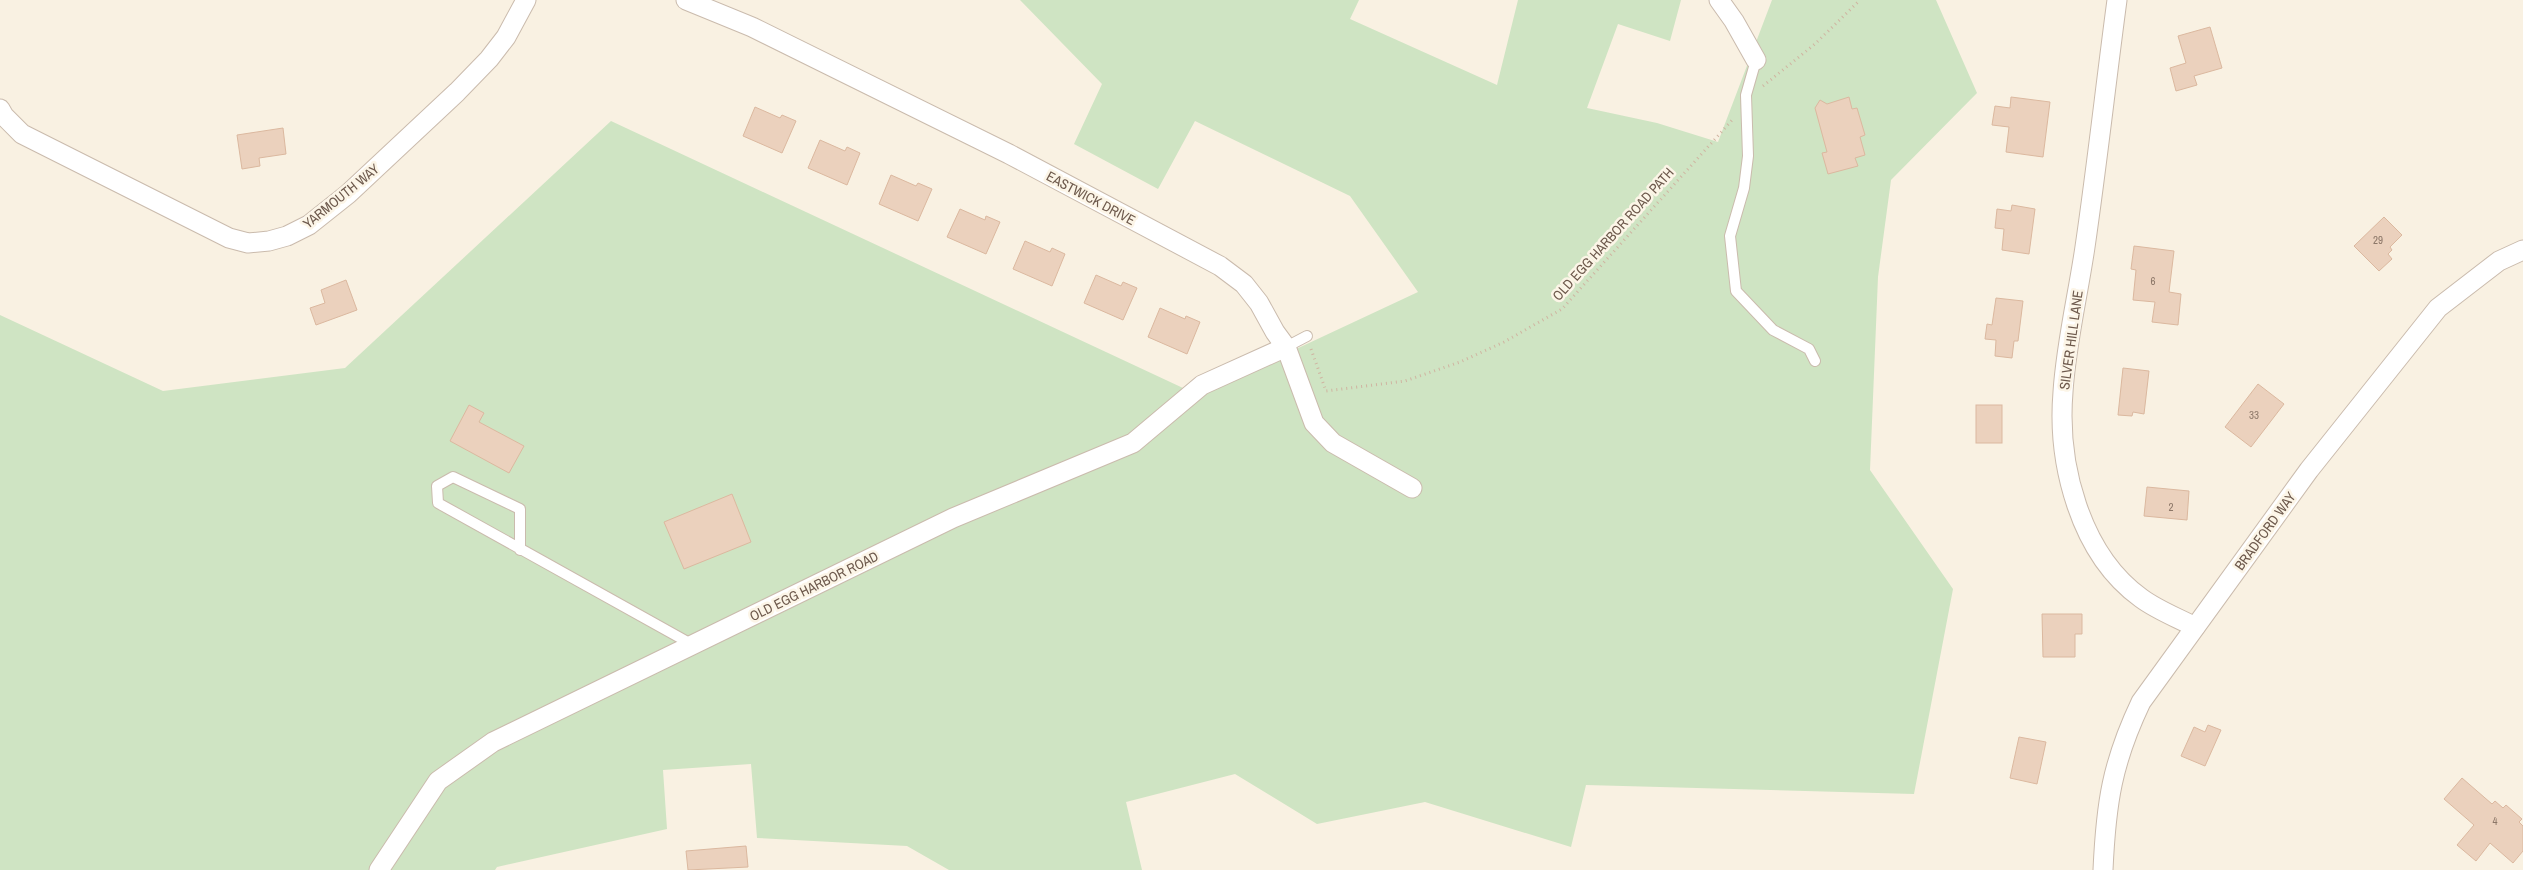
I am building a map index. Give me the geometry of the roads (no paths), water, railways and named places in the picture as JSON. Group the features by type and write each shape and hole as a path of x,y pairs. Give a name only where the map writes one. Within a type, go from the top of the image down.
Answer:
{"street":[{"name":"YARMOUTH WAY","path":"0,109 4,116 22,134 229,238 248,243 269,241 287,236 309,225 348,194 457,92 506,37 526,0"},
{"name":"EASTWICK DRIVE","path":"686,0 752,27 1009,154 1220,266 1244,284 1260,303 1275,332 1286,347 1314,423 1333,443 1412,488"},
{"path":"1719,0 1734,21 1756,60"},
{"name":"SILVER HILL LANE","path":"2117,0 2085,247 2062,393 2065,470 2077,507 2093,542 2111,569 2141,598 2195,627"},
{"name":"BRADFORD WAY","path":"2103,870 2105,815 2124,738 2141,702 2309,470 2438,308 2499,261 2523,250"},
{"name":"OLD EGG HARBOR ROAD","path":"379,870 438,781 493,742 953,518 1133,443 1202,385 1286,347"}],"lane":[{"path":"1756,60 1746,95 1748,156 1744,188 1730,236 1736,291 1773,330 1809,349 1815,361"},
{"path":"1286,347 1307,336"},
{"path":"520,550 520,509 453,477 437,486 438,503 520,550 694,644"}]}
